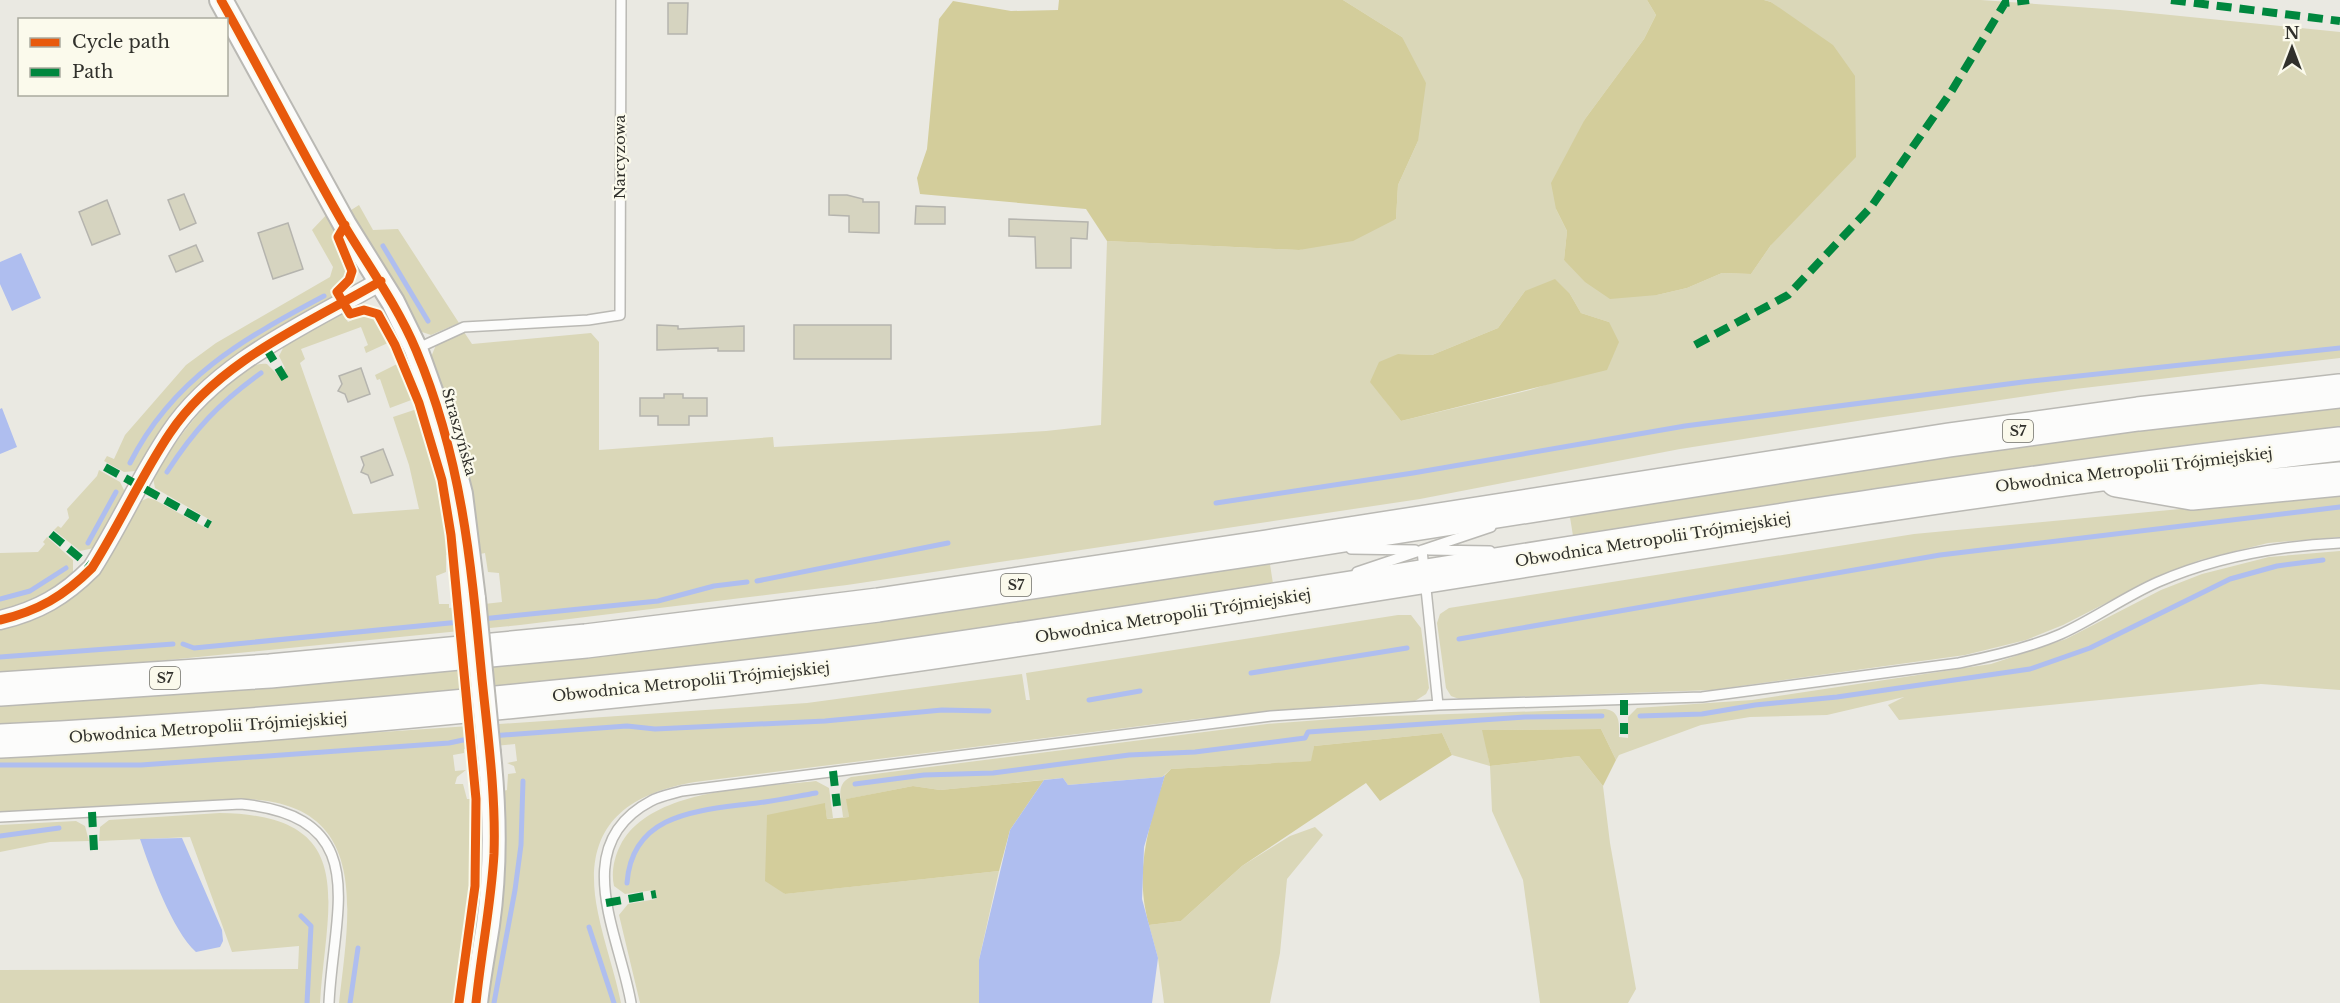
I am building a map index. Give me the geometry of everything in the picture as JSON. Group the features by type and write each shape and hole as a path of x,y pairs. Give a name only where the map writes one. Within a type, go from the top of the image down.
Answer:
{"highway":[{"name":"S7","path":"0,689 270,671 586,641 878,605 1569,501 1949,440 2138,414 2340,391"},
{"name":"Obwodnica Metropolii Trójmiejskiej","path":"0,741 244,727 699,682 881,660 1275,600 1423,563 1577,553 1828,511 2083,474 2340,444"},
{"path":"2083,474 2192,493 2340,479"}],"street":[{"name":"Straszyńska","path":"221,0 345,225 381,281 416,349 444,427 461,494 494,796 494,854 488,923 476,1003"},
{"path":"0,620 28,614 52,603 75,586 92,568 170,432 190,408 228,373 266,348 381,281"}],"lane":[{"name":"Narcyzowa","path":"416,349 464,327 588,320 620,315 621,0"},
{"path":"1512,520 1569,501"},
{"path":"1337,549 1423,563 1501,523"},
{"path":"632,1003 609,920 603,886 605,862 613,838 626,820 651,801 682,791 1271,716 1438,705 1702,697 1959,663 1992,656 2061,634 2156,583 2204,564 2266,549 2340,543"},
{"path":"1267,547 1326,548"},
{"path":"1341,577 1505,551"},
{"path":"1517,552 1577,553"},
{"path":"1423,563 1438,705"},
{"path":"1275,600 1330,581"},
{"path":"0,817 241,804 270,807 293,815 313,828 330,849 338,874 340,904 329,1003"}],"shaded area":[{"path":"1059,0 1343,0 1402,37 1426,83 1418,141 1398,185 1396,219 1353,241 1299,250 1107,241 1086,209 920,194 917,178 927,149 939,19 953,1 1011,11 1058,10"},
{"path":"1343,0 1647,0 1656,15 1644,39 1585,119 1556,209 1567,231 1564,260 1657,295 1687,288 1722,273 1751,274 1771,245 1794,20 1771,2 1764,0 1981,0 2120,10 2340,32 2340,358 2075,389 1870,419 1680,449 1420,499 847,585 520,625 87,668 0,673 0,628 48,612 89,583 139,502 148,498 155,500 208,529 212,521 155,488 153,478 161,465 203,408 238,375 253,366 267,364 277,374 285,368 279,356 284,346 342,312 348,322 364,314 375,317 390,342 366,353 364,347 368,345 361,327 301,349 305,359 300,363 353,514 419,509 409,465 393,417 417,409 435,471 449,554 446,555 446,572 436,576 439,604 449,604 449,608 502,602 499,573 488,572 485,553 480,554 472,503 431,357 436,345 464,332 472,344 591,333 599,342 599,450 773,437 774,447 1046,431 1101,425 1107,241 1299,250 1396,219 1398,185 1418,141 1402,37","holes":["1525,291 1570,294 1581,313 1609,322 1560,380 1530,390 1401,421 1384,399 1398,354 1432,355 1498,328"]},
{"path":"1647,0 1764,0 1771,2 1833,45 1855,76 1856,157 1771,245 1751,274 1722,273 1687,288 1657,295 1610,299 1585,282 1564,260 1567,231 1556,209 1551,183 1585,119 1644,39 1656,15"},
{"path":"359,205 373,230 398,229 459,323 431,335 419,331 369,241 351,225 348,212"},
{"path":"330,211 337,224 333,240 347,267 344,279 330,290 335,299 251,348 136,471 124,472 104,461 107,456 114,459 125,435 186,365 216,343 330,277 333,267 312,230"},
{"path":"1555,279 1570,294 1581,313 1609,322 1619,342 1607,370 1401,421 1370,382 1379,362 1398,354 1432,355 1498,328 1525,291"},
{"path":"399,363 414,399 390,408 380,379 377,380 375,375"},
{"path":"2340,403 2340,432 1574,542 1569,511 1837,470"},
{"path":"99,470 120,482 125,492 94,548 80,551 54,530 58,526 61,528 69,518 67,509 97,476"},
{"path":"2340,494 2340,537 2268,543 2200,560 2157,577 2063,625 2026,640 1965,655 1712,690 1459,699 1451,696 1446,688 1437,623 1440,614 1449,608 1914,534"},
{"path":"47,537 73,560 73,572 41,597 0,610 0,553 38,552 45,544 43,542"},
{"path":"2340,551 2340,690 2261,684 1899,720 1888,705 1904,697 1827,715 1750,717 1701,725 1619,755 1616,760 1601,729 1483,730 1490,766 1452,755 1442,733 1314,746 1312,761 1171,769 1162,777 1068,785 1063,778 940,790 913,786 847,799 849,817 843,817 840,794 842,784 851,777 1267,724 1360,717 1605,709 1610,710 1616,716 1619,723 1619,737 1628,738 1628,717 1637,708 1752,700 1991,664 2066,639 2161,590 2202,574 2269,557"},
{"path":"1269,558 1274,590 666,675 0,731 0,701"},
{"path":"1398,615 1411,615 1421,628 1429,688 1426,694 1415,701 1330,706 1196,719 695,782 668,788 645,797 626,808 612,822 601,840 595,861 594,885 598,913 621,1003 485,1003 503,791 507,790 508,774 516,773 514,766 507,763 517,761 515,744 464,749 464,753 453,755 455,771 466,770 457,777 455,784 463,784 467,799 472,799 468,902 454,1003 339,1003 346,934 347,900 343,869 333,842 315,820 286,805 245,799 0,812 0,758 807,703 1022,674 1026,700 1030,700 1026,673"},
{"path":"1601,729 1616,760 1603,786 1579,756 1490,766 1482,730"},
{"path":"1442,733 1452,755 1380,801 1366,783 1242,866 1181,921 1149,925 1143,886 1145,850 1153,813 1165,775 1171,769 1311,761 1314,746"},
{"path":"1579,756 1603,786 1610,843 1636,989 1628,1003 1540,1003 1523,880 1492,811 1490,766"},
{"path":"1044,780 1010,830 999,871 785,894 765,881 767,815 825,803 827,819 849,817 846,799 913,786 940,790"},
{"path":"816,781 829,788 833,818 827,819 825,804 784,894 999,871 979,960 979,1003 640,1003 619,915 628,904 656,899 654,890 625,894 614,886 613,876 620,846 634,827 655,812 679,801 736,789"},
{"path":"220,813 265,818 296,830 316,848 325,872 328,900 320,1003 0,1003 0,970 298,969 299,946 232,952 190,837 99,841 100,827 109,820"},
{"path":"76,821 85,826 89,841 50,842 0,852 0,825"},
{"path":"1315,827 1323,835 1287,879 1280,953 1270,1003 1164,1003 1158,958 1149,925 1181,921 1242,866 1290,836"}],"water":[{"path":"21,253 41,298 12,311 0,284 0,262"},
{"path":"2,408 17,447 0,454 0,409"},
{"path":"1165,775 1144,847 1142,899 1158,958 1152,1003 979,1003 979,960 1010,830 1044,780 1063,778 1068,785"},
{"path":"182,838 222,930 223,941 220,947 196,952 187,942 163,899 140,839"}],"building":[{"path":"668,3 688,3 687,34 668,34"},
{"path":"184,194 196,223 180,230 168,200"},
{"path":"829,195 847,195 863,199 863,202 879,202 879,233 849,232 849,216 829,215"},
{"path":"107,200 120,234 92,245 79,212"},
{"path":"916,206 945,207 945,224 915,224"},
{"path":"1009,219 1088,222 1087,239 1071,238 1071,268 1036,268 1035,237 1009,236"},
{"path":"288,223 303,269 273,279 258,233"},
{"path":"196,245 203,261 176,272 169,256"},
{"path":"657,325 678,326 678,329 744,326 744,351 718,351 718,348 657,350"},
{"path":"794,325 891,325 891,359 794,359"},
{"path":"361,368 370,394 348,402 345,394 338,391 342,384 339,376"},
{"path":"664,394 683,394 683,398 707,398 707,416 689,416 689,425 658,425 658,416 640,416 640,398 664,398"},
{"path":"383,449 393,475 371,483 368,475 361,472 364,465 361,457"}],"waterway":[{"path":"383,246 428,321"},
{"path":"130,463 147,433 189,384 238,345 324,296"},
{"path":"1216,503 1413,473 1685,426 2023,382 2340,348"},
{"path":"167,472 208,418 232,395 261,373"},
{"path":"88,543 116,492"},
{"path":"1459,639 1940,555 2340,507"},
{"path":"757,581 948,543"},
{"path":"1640,716 1702,714 2030,669 2090,648 2230,579 2277,566 2323,560"},
{"path":"0,599 30,591 66,568"},
{"path":"482,619 658,601 714,586 747,582"},
{"path":"183,644 194,648 470,621"},
{"path":"0,657 173,644"},
{"path":"1251,673 1407,648"},
{"path":"1089,700 1140,691"},
{"path":"491,736 627,726 655,729 825,721 942,710 989,711"},
{"path":"855,784 924,775 993,773 1129,755 1195,752 1305,738 1308,732 1525,717 1602,716"},
{"path":"0,765 141,765 449,743 482,736"},
{"path":"494,1003 521,845 523,781"},
{"path":"627,883 631,860 640,843 653,830 669,821 707,810 816,793"},
{"path":"0,836 59,828"},
{"path":"301,916 311,926 307,1003"},
{"path":"589,927 614,1003"},
{"path":"350,1003 358,948"}],"marked path":[{"path":"1695,345 1788,295 1871,207 1951,92 2005,3 2029,0"},
{"path":"2171,0 2340,21"},
{"path":"266,348 285,379"},
{"path":"105,467 210,525"},
{"path":"51,534 92,568"},
{"path":"1624,700 1624,734"},
{"path":"833,771 837,806"},
{"path":"92,812 94,850"},
{"path":"606,903 656,894"}],"cycle path":[{"path":"221,0 328,197 400,317 432,391 444,431 462,511 468,552 493,788 493,873 476,1003"},
{"path":"345,225 338,237 352,271 349,280 337,292 350,314 364,310 378,314 395,345 419,403 442,480 451,535 476,799 475,886 459,1003"},
{"path":"0,620 50,601 71,587 92,568 170,433 213,385 266,346 381,281"}]}
